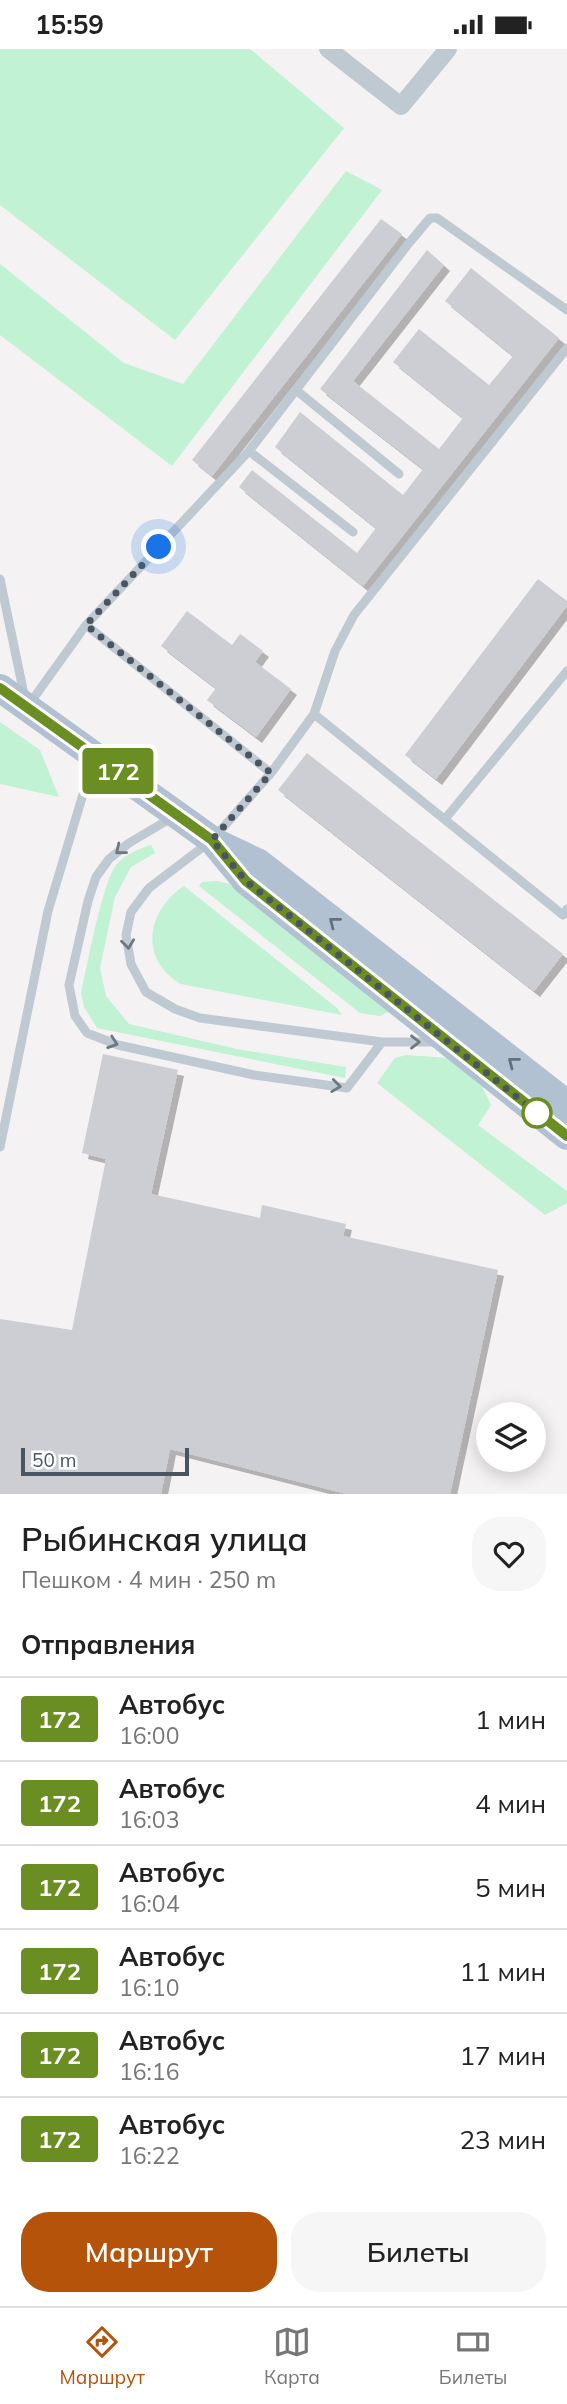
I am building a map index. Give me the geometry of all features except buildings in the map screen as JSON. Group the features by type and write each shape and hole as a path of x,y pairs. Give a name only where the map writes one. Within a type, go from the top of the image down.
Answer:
{"main road":[{"path":"0,688 212,840 259,863 567,1104"},
{"path":"212,840 246,881 567,1136"}],"street":[{"path":"328,49 401,106 448,49"}],"lane":[{"path":"27,707 86,625 249,451 430,218 437,218 567,310"},
{"path":"447,1042 382,1042 200,1018 174,1009 146,992 131,964 126,935 131,912 149,888 212,840 271,773 314,714 335,651 354,615 567,348"},
{"path":"296,390 399,474"},
{"path":"249,451 354,533"},
{"path":"0,579 27,707"},
{"path":"86,625 271,773"},
{"path":"445,818 567,671"},
{"path":"314,714 563,915 567,909"},
{"path":"0,1147 48,911 95,754"},
{"path":"177,814 129,843 110,859 96,877 69,985 75,1016 87,1033 118,1045 240,1072 347,1088 382,1042"}],"green space":[{"path":"0,49 250,49 344,128 175,340 0,205"},
{"path":"346,171 382,190 172,466 0,335 0,264 124,363 183,384"},
{"path":"0,722 40,750 59,797 0,784"},
{"path":"151,845 155,853 131,867 115,897 100,968 106,996 129,1024 237,1049 346,1067 345,1078 97,1028 84,1007 81,993 101,904 118,863 129,854"},
{"path":"218,881 230,884 388,1012 380,1016 360,1013 199,886 202,882"},
{"path":"184,886 337,1008 342,1015 181,984 168,974 158,962 152,935 162,908 171,896"},
{"path":"406,1055 448,1058 480,1082 491,1105 478,1125 567,1191 567,1203 545,1215 377,1083 395,1058"}],"bus line":[{"name":"172","path":"0,688 212,840 246,881 567,1136"}],"route":[{"path":"159,547 86,625 271,773 212,840 246,881 537,1113"}]}
